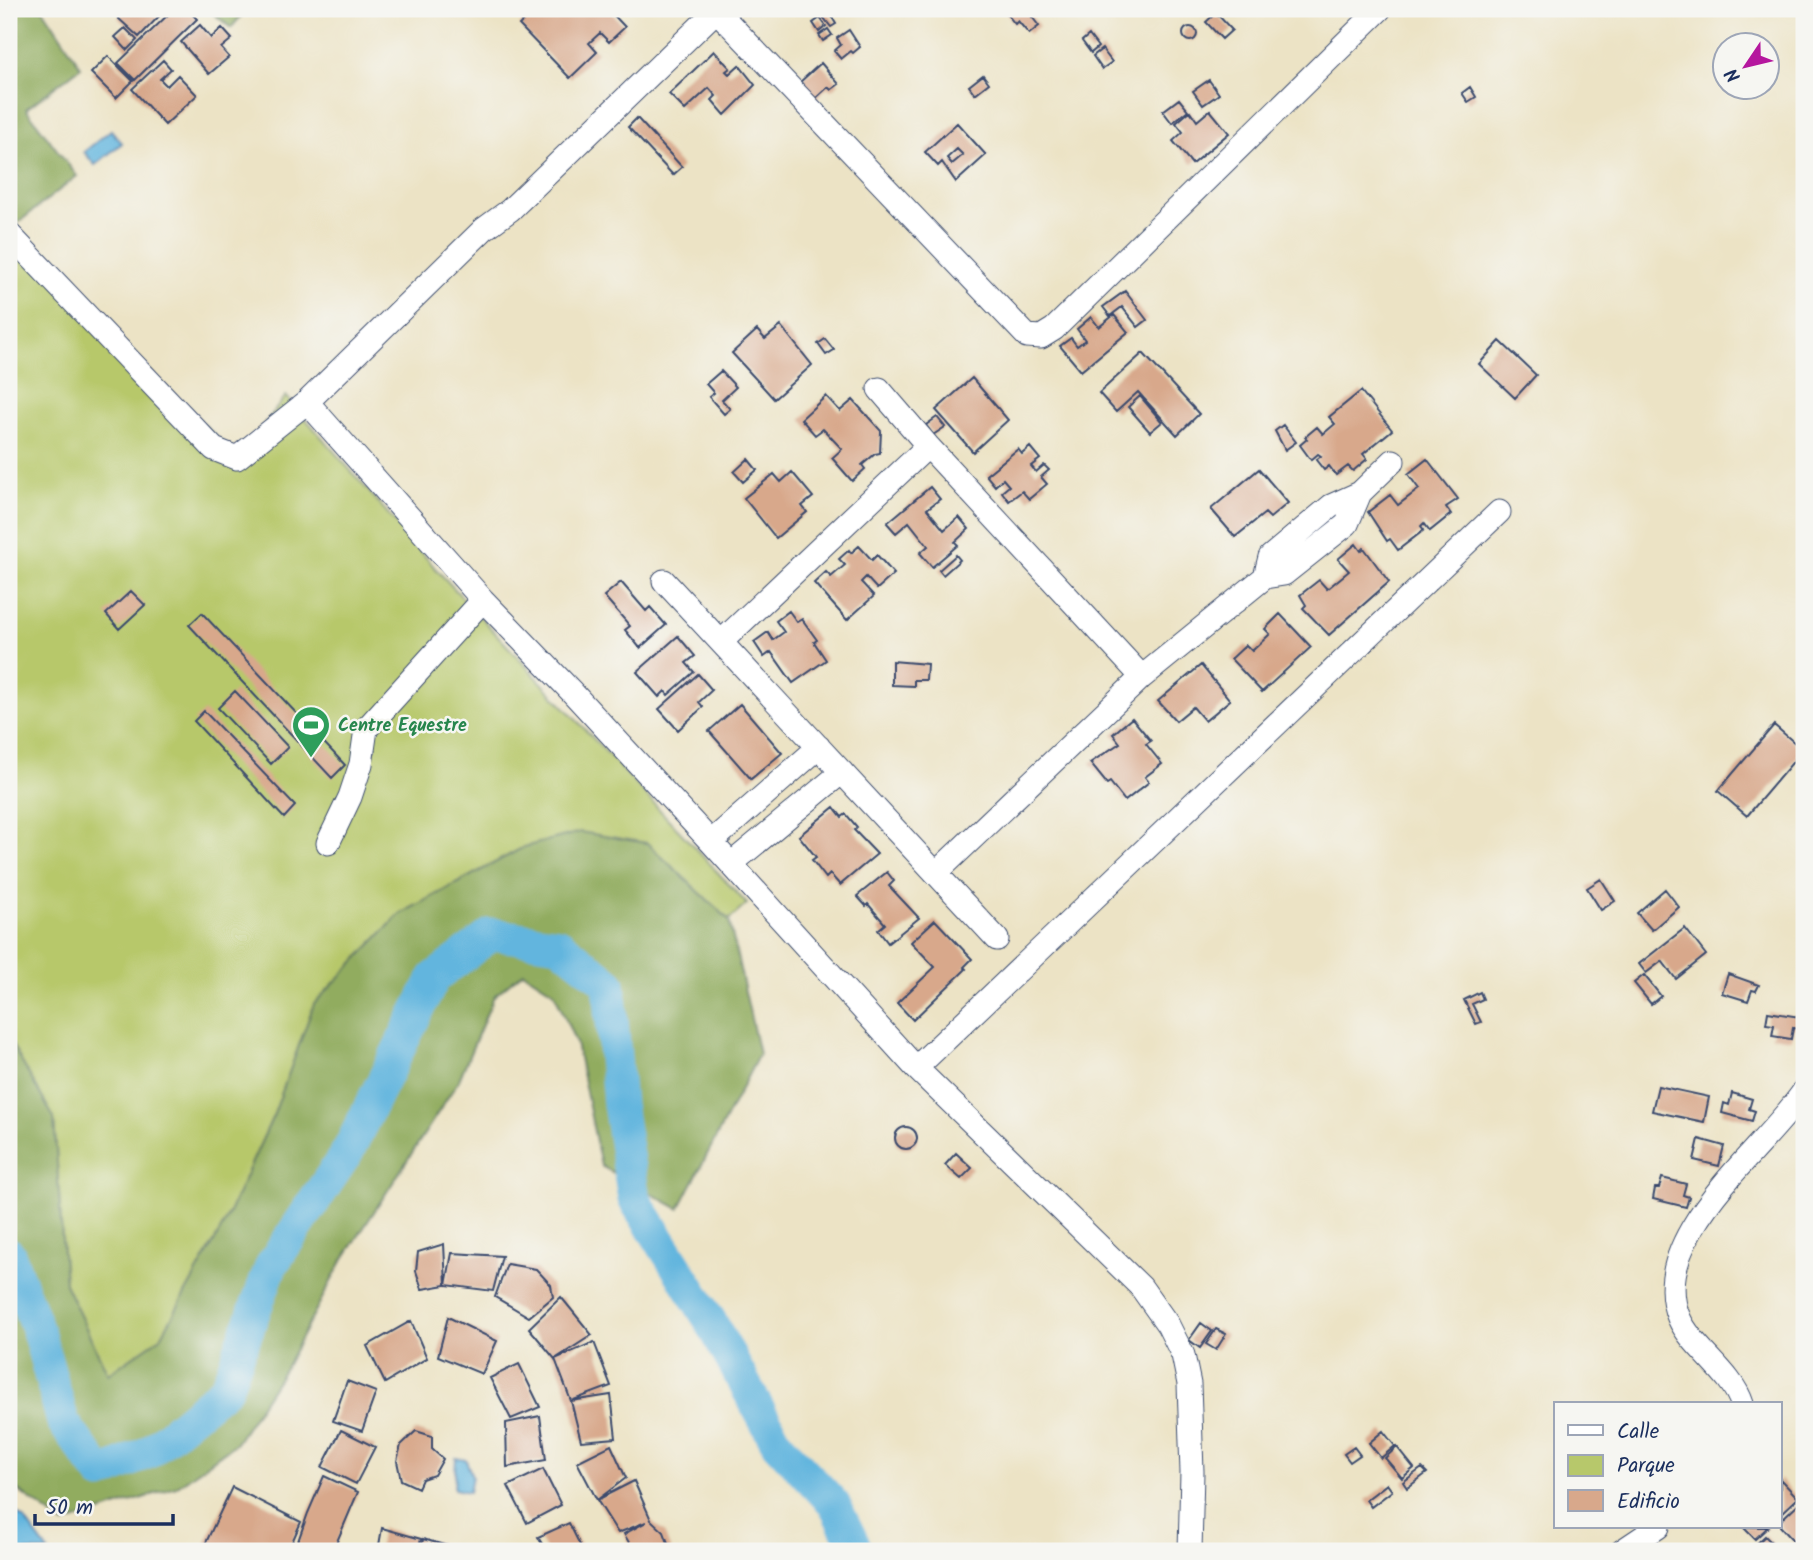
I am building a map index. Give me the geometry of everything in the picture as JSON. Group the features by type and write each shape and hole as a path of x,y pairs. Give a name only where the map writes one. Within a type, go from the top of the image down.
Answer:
{"street":[{"path":"9,234 214,449 237,458 307,402 484,229 510,210 717,10 1027,336 1041,337 1054,329 1380,9"},
{"path":"878,388 1142,677"},
{"path":"307,402 483,600 712,842 916,1068 1129,1273 1168,1325 1183,1355 1189,1384 1192,1472 1190,1551"},
{"path":"721,642 929,446"},
{"path":"936,873 1142,677 1265,577 1283,574 1347,524 1360,493 1393,461"},
{"path":"916,1068 1499,512"},
{"path":"664,581 997,939"},
{"path":"328,843 350,797 361,764 366,729 483,600"},
{"path":"712,842 819,747"},
{"path":"731,864 842,772"},
{"path":"1741,1402 1731,1383 1680,1320 1672,1291 1678,1255 1694,1227 1739,1164 1791,1110 1804,1091"},
{"path":"1622,1551 1657,1528"}],"green space":[{"path":"9,9 43,9 81,67 26,109 77,176 9,230"},
{"path":"208,9 247,9 231,28"},
{"name":"Centre Equestre","path":"9,234 238,458 286,396 436,569 747,904 729,920 647,843 524,847 400,914 314,1004 274,1114 223,1226 161,1337 108,1374 65,1284 54,1118 9,1040"},
{"path":"580,832 647,843 729,920 759,1054 679,1209 601,1166 576,1043 554,992 523,972 494,996 459,1080 341,1263 285,1368 236,1443 176,1487 64,1524 9,1484 9,1040 54,1118 65,1284 108,1374 161,1337 223,1226 274,1114 314,1004 400,914 524,847"}],"water":[{"path":"111,130 122,143 95,165 84,152"},
{"path":"456,1458 466,1460 472,1476 469,1492 454,1489"},
{"path":"9,1507 25,1520 48,1551 9,1551"}],"building":[{"path":"127,9 166,9 139,37 118,18"},
{"path":"174,9 187,9 197,19 135,80 118,63"},
{"path":"536,9 608,9 625,27 609,42 600,33 589,43 597,52 570,78 519,25"},
{"path":"827,9 836,24 831,27 820,13"},
{"path":"1003,9 1035,9 1029,13 1039,26 1029,34 1018,21 1015,24"},
{"path":"1216,13 1232,30 1222,39 1206,22"},
{"path":"820,18 826,26 819,32 813,23"},
{"path":"200,25 211,38 222,28 232,39 221,48 229,57 209,74 181,42"},
{"path":"1187,27 1193,27 1197,34 1193,41 1187,41 1183,37 1183,31"},
{"path":"125,28 137,40 127,50 115,37"},
{"path":"828,29 832,35 823,41 819,35"},
{"path":"849,30 860,47 841,59 834,51 841,45 837,38"},
{"path":"1089,35 1098,47 1091,53 1082,41"},
{"path":"1102,49 1112,62 1102,69 1093,56"},
{"path":"714,51 730,68 726,71 729,74 739,65 755,85 725,115 712,100 716,96 709,88 685,110 669,94"},
{"path":"108,56 133,81 116,98 91,73"},
{"path":"163,60 171,69 160,79 167,86 178,75 197,95 165,125 132,89"},
{"path":"821,63 839,84 831,90 828,87 815,99 800,82"},
{"path":"983,75 989,83 975,94 969,86"},
{"path":"1209,80 1219,94 1203,105 1193,91"},
{"path":"1470,87 1476,97 1468,102 1462,93"},
{"path":"1179,99 1188,110 1172,123 1163,111"},
{"path":"1210,110 1229,133 1192,164 1173,141 1183,132 1176,123 1190,111 1197,121"},
{"path":"637,118 682,167 673,175 628,127"},
{"path":"957,123 986,155 956,182 942,162 938,166 925,152","holes":["957,149 963,155 952,164 947,158"]},
{"path":"1125,291 1147,320 1138,327 1122,307 1110,316 1103,307"},
{"path":"1114,315 1128,332 1081,371 1060,346 1071,338 1077,346 1085,340 1077,329 1091,317 1099,327"},
{"path":"781,326 812,365 774,399 732,353 757,330 765,339"},
{"path":"825,339 834,350 826,355 818,344"},
{"path":"1500,341 1536,375 1515,398 1479,364"},
{"path":"1143,353 1199,414 1177,435 1138,392 1116,412 1099,393"},
{"path":"721,371 736,387 722,400 730,409 724,414 709,397 714,393 706,384"},
{"path":"972,378 1008,420 973,452 936,410"},
{"path":"1361,391 1392,430 1363,454 1367,459 1353,471 1348,466 1336,475 1329,466 1324,470 1316,460 1321,456 1318,454 1311,460 1300,445 1317,427 1323,434 1335,424 1329,417"},
{"path":"826,396 840,411 853,400 881,431 880,453 862,465 865,469 852,481 832,458 842,449 823,429 815,435 801,419"},
{"path":"1140,396 1162,422 1150,432 1128,407"},
{"path":"937,417 945,427 933,435 926,425"},
{"path":"1283,425 1296,442 1285,450 1275,431"},
{"path":"1030,447 1040,459 1031,466 1036,472 1044,465 1049,470 1041,477 1047,484 1029,499 1022,491 1009,501 1002,492 1009,486 1003,479 995,486 986,475 1018,449 1022,454"},
{"path":"748,459 757,470 743,482 734,472"},
{"path":"1427,459 1458,499 1446,507 1451,514 1430,531 1424,523 1421,526 1424,530 1398,550 1390,539 1387,541 1368,512 1390,495 1398,505 1419,489 1408,474"},
{"path":"1259,469 1288,503 1270,518 1265,513 1235,537 1211,509"},
{"path":"792,472 813,497 802,506 807,512 776,538 744,498 774,474 781,482"},
{"path":"930,487 940,499 927,509 944,530 959,517 969,529 955,542 958,545 932,567 920,553 928,546 909,522 896,533 887,523"},
{"path":"1356,544 1361,551 1364,548 1389,582 1329,635 1303,608 1306,605 1300,595 1319,580 1327,589 1349,571 1338,559"},
{"path":"859,546 872,560 877,555 894,574 877,589 866,577 861,582 874,596 847,620 814,583 826,572 831,577 845,565 839,559"},
{"path":"956,555 960,560 943,575 939,570"},
{"path":"621,582 646,611 650,607 666,625 640,648 625,630 630,626 604,596"},
{"path":"131,591 145,605 119,629 106,614"},
{"path":"789,611 797,622 802,619 817,640 814,642 826,660 793,683 771,652 764,657 754,642 768,632 773,640 784,632 776,621"},
{"path":"202,613 345,765 332,778 189,625"},
{"path":"1280,614 1311,647 1262,692 1231,659 1246,645 1252,651 1270,634 1265,629"},
{"path":"678,636 695,656 686,663 694,672 668,695 665,691 659,697 637,672"},
{"path":"892,661 927,664 926,680 914,680 914,686 892,685"},
{"path":"1201,665 1230,700 1205,721 1193,707 1176,721 1158,701"},
{"path":"698,674 712,690 699,702 703,707 678,730 659,709"},
{"path":"235,691 288,747 271,764 218,708"},
{"path":"740,704 782,753 751,779 709,731"},
{"path":"204,711 295,806 284,818 194,721"},
{"path":"1132,718 1151,741 1146,744 1162,764 1145,777 1149,782 1125,801 1090,763 1120,743 1113,734"},
{"path":"1774,725 1803,750 1747,816 1718,791"},
{"path":"834,807 842,817 846,814 857,827 854,830 877,854 840,885 830,874 826,878 812,860 816,857 799,836"},
{"path":"887,872 894,881 889,886 919,918 888,943 878,930 885,924 868,904 866,906 857,896"},
{"path":"1601,879 1615,901 1601,910 1587,888"},
{"path":"1665,889 1679,907 1652,930 1637,913"},
{"path":"935,920 972,959 964,967 966,969 913,1020 897,1003 935,967 911,942"},
{"path":"1685,928 1706,955 1676,979 1662,961 1646,973 1639,964"},
{"path":"1728,974 1759,985 1756,991 1752,990 1748,1001 1722,993"},
{"path":"1644,975 1661,996 1651,1004 1634,983"},
{"path":"1480,992 1483,999 1472,1004 1481,1022 1476,1024 1464,1000"},
{"path":"1768,1012 1800,1017 1799,1029 1793,1028 1791,1039 1772,1036 1774,1025 1766,1024"},
{"path":"1658,1086 1709,1097 1704,1122 1652,1111"},
{"path":"1732,1093 1752,1099 1749,1109 1755,1111 1752,1121 1722,1113 1724,1103 1729,1105"},
{"path":"906,1127 914,1130 917,1138 914,1146 906,1149 898,1146 895,1138 898,1130"},
{"path":"1699,1139 1724,1146 1719,1166 1694,1160"},
{"path":"956,1153 972,1168 961,1179 945,1165"},
{"path":"1662,1178 1686,1184 1683,1195 1689,1197 1686,1207 1653,1199 1655,1188 1659,1188"},
{"path":"444,1244 446,1285 422,1289 416,1271 418,1252"},
{"path":"452,1253 502,1256 493,1291 446,1285"},
{"path":"507,1264 536,1269 551,1285 553,1297 529,1317 495,1297"},
{"path":"561,1297 592,1335 555,1359 529,1328"},
{"path":"448,1317 497,1341 482,1374 438,1356"},
{"path":"411,1321 427,1358 385,1383 367,1346"},
{"path":"1201,1323 1212,1331 1200,1348 1189,1340"},
{"path":"1216,1329 1226,1334 1216,1350 1206,1344"},
{"path":"594,1342 611,1386 571,1401 555,1359"},
{"path":"519,1364 540,1407 511,1419 490,1378"},
{"path":"347,1381 376,1392 362,1431 333,1421"},
{"path":"611,1395 616,1438 581,1441 571,1401"},
{"path":"540,1416 546,1460 507,1467 506,1423"},
{"path":"341,1430 375,1447 356,1484 322,1467"},
{"path":"416,1431 432,1436 432,1449 443,1459 434,1475 422,1479 418,1488 401,1480 397,1461 401,1445"},
{"path":"1383,1431 1395,1446 1381,1458 1369,1443"},
{"path":"611,1445 626,1478 597,1500 577,1462"},
{"path":"1354,1447 1360,1455 1350,1462 1344,1454"},
{"path":"1397,1447 1414,1468 1402,1478 1385,1458"},
{"path":"1422,1468 1427,1473 1407,1488 1403,1482"},
{"path":"543,1469 561,1505 527,1523 508,1486"},
{"path":"324,1476 358,1492 333,1551 306,1551 296,1547"},
{"path":"634,1481 651,1520 664,1532 671,1551 634,1551 624,1534 646,1522 618,1533 597,1500"},
{"path":"1782,1481 1798,1498 1782,1513"},
{"path":"1387,1484 1392,1491 1371,1507 1366,1500"},
{"path":"232,1487 301,1522 288,1551 202,1551"},
{"path":"1802,1500 1804,1542 1799,1547 1782,1528 1782,1519"},
{"path":"569,1523 583,1551 546,1551 538,1537"},
{"path":"382,1528 421,1539 418,1551 378,1551"},
{"path":"1744,1528 1767,1528 1755,1539"},
{"path":"1765,1536 1780,1551 1749,1551"},
{"path":"423,1539 462,1550 462,1551 421,1551"}],"waterway":[{"path":"9,1254 38,1331 63,1422 101,1474 149,1452 226,1388 271,1266 348,1151 434,978 492,934 559,944 609,984 619,1104 634,1199 711,1322 777,1443 834,1504 857,1551"}],"place":[{"name":"Centre Equestre","path":"311,759"}]}
